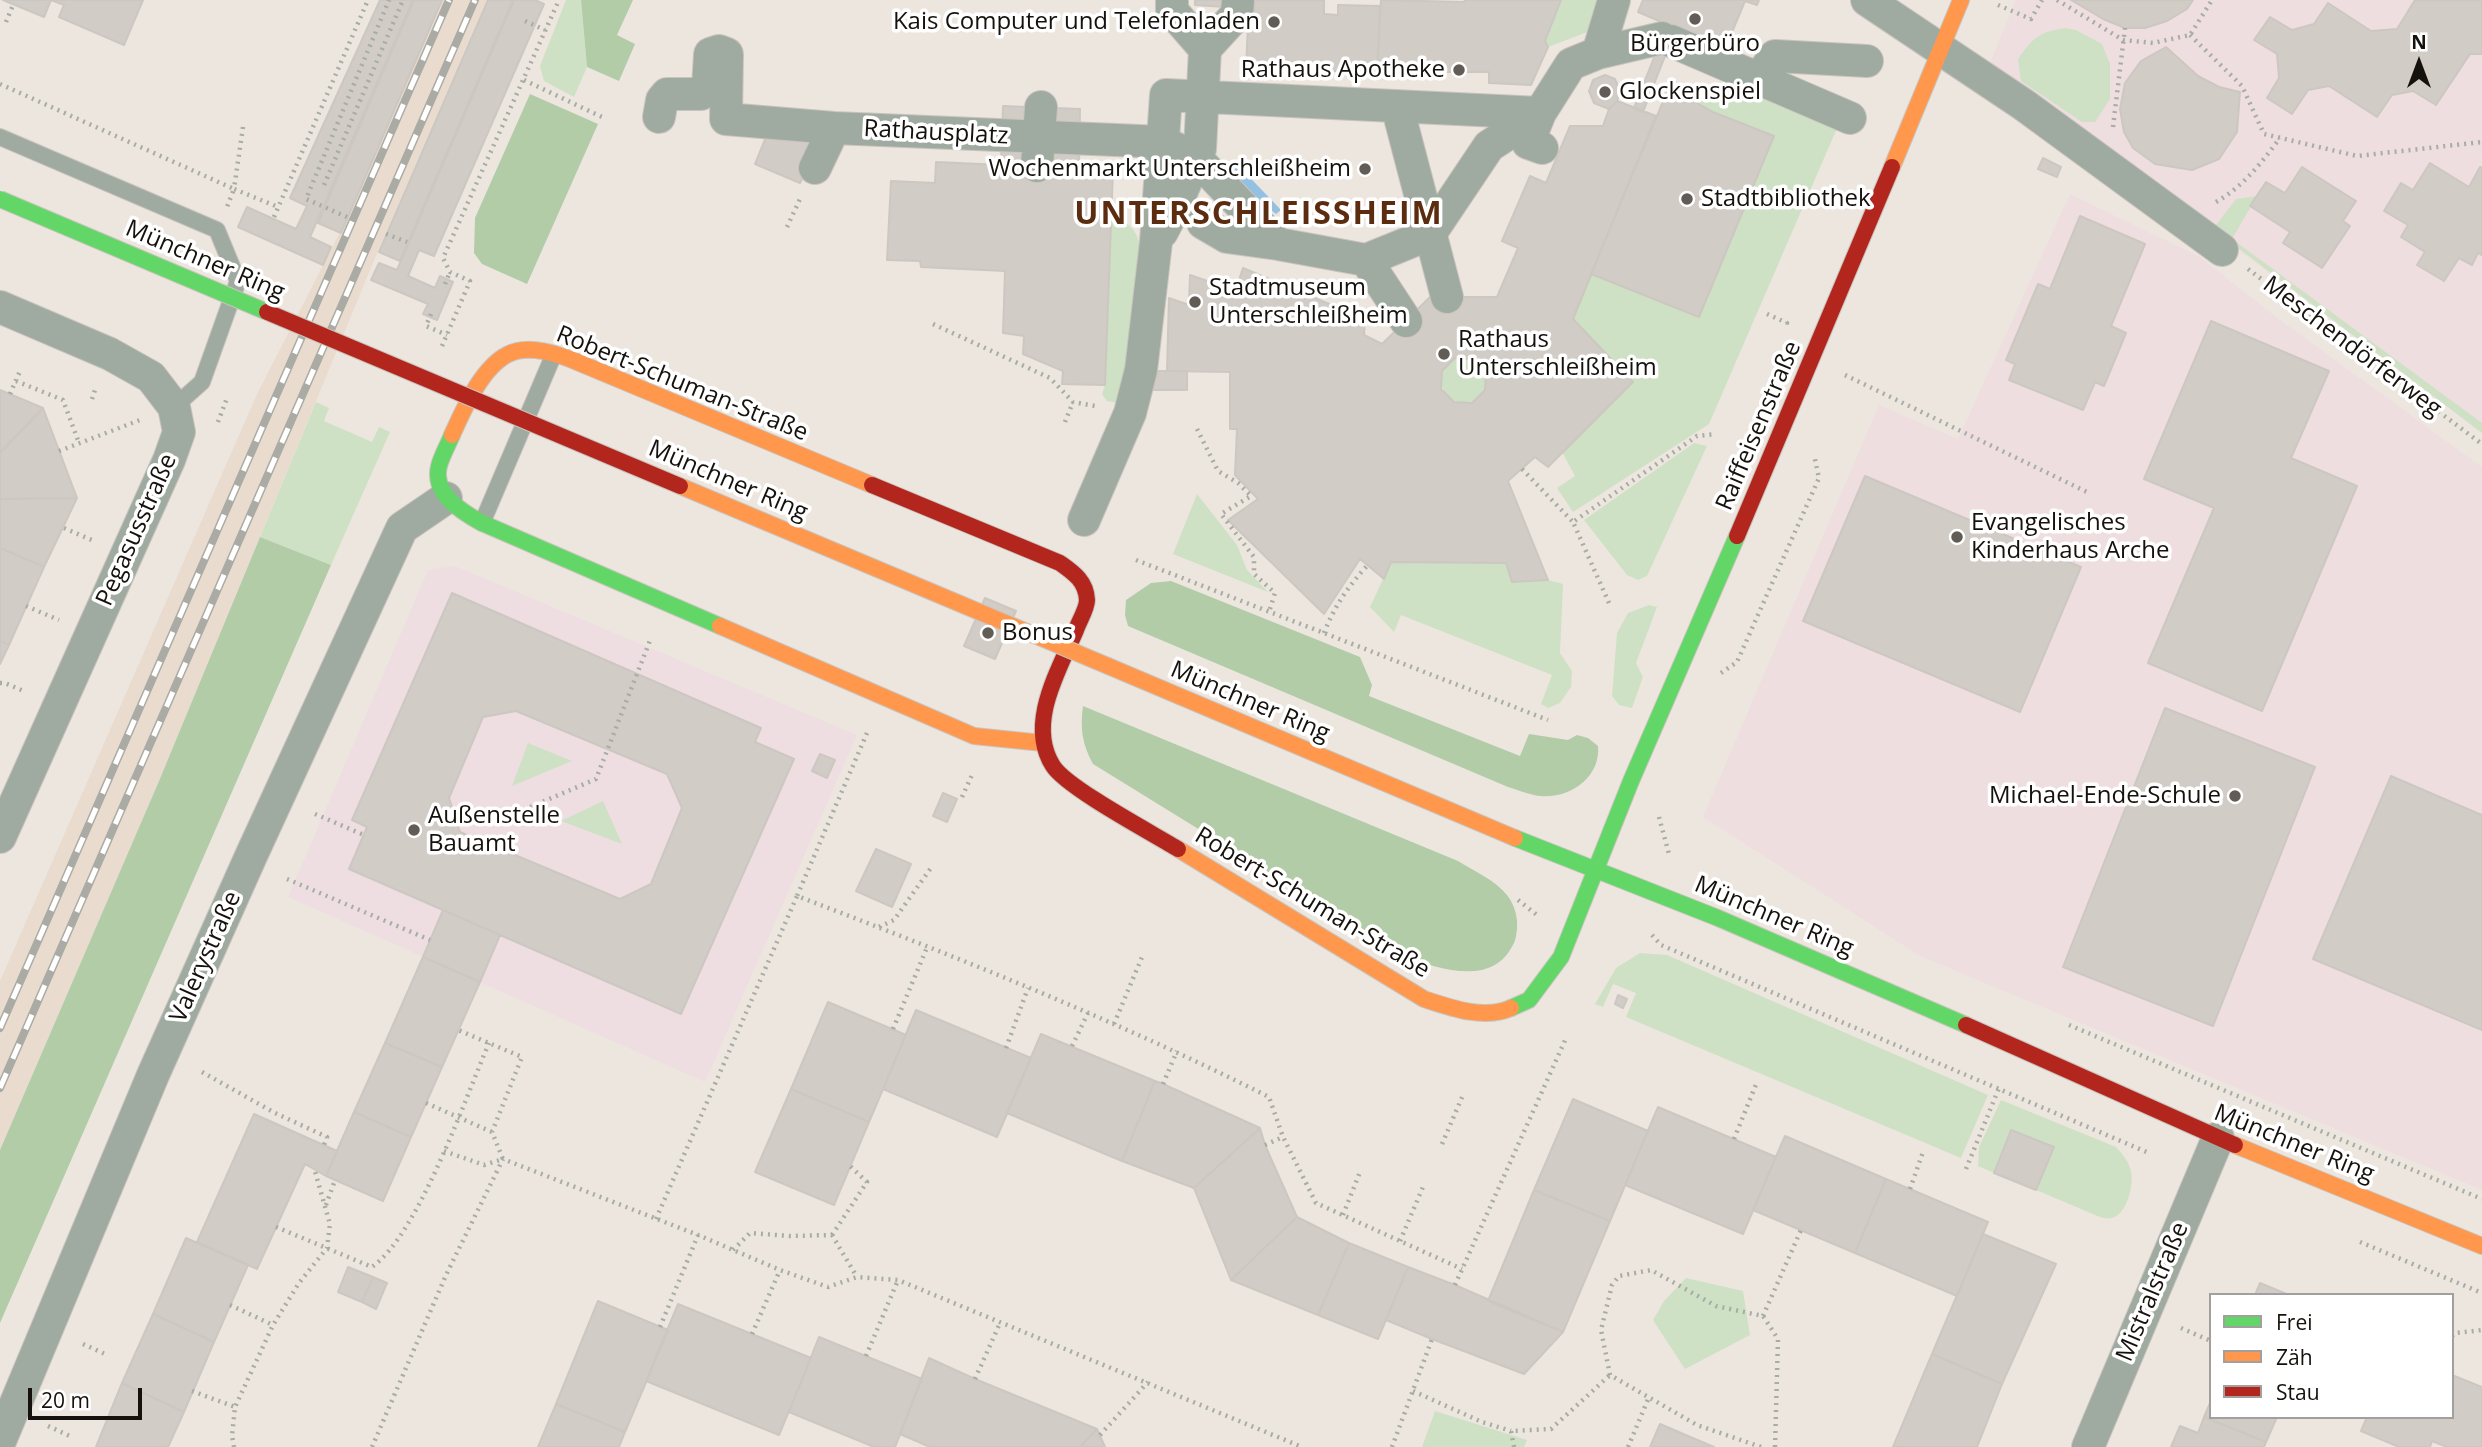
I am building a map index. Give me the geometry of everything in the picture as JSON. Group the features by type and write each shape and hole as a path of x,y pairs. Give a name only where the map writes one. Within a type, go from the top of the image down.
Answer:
{"street":[{"path":"1156,242 1188,214 1200,149 1205,49 1237,14 1238,0"},
{"path":"1598,53 1614,0"},
{"path":"1867,0 2024,105 2222,250"},
{"name":"Raiffeisenstraße","path":"1595,869 1830,319 1961,0"},
{"path":"1173,17 1205,49"},
{"path":"1542,148 1528,143 1540,113 1571,64 1598,53 1667,39 1850,118"},
{"name":"Rathausplatz","path":"659,117 662,100 667,94 701,94 708,87 710,54 719,51 727,54 726,118 834,128 1163,142 1197,159 1278,244"},
{"path":"1759,78 1775,56 1867,61"},
{"path":"1084,520 1130,413 1141,370 1156,242 1166,95 1540,113"},
{"path":"1397,106 1447,297"},
{"path":"1188,214 1227,237 1366,260 1430,234 1489,146 1540,113"},
{"name":"Rathausplatz","path":"815,168 834,128"},
{"name":"Münchner Ring","path":"0,199 1482,825 1679,901 1936,1011 2218,1138 2482,1246"},
{"path":"1366,260 1406,321"},
{"path":"0,307 110,354 151,377 174,407"},
{"name":"Robert-Schuman-Straße","path":"446,498 438,484 438,468 484,373 498,359 513,351 530,350 554,354 1060,563 1080,577 1087,601 1049,696 1043,719 1043,743 1054,768 1080,789 1374,970 1424,999 1453,1009 1500,1013 1529,1000 1561,957 1595,869"},
{"name":"Pegasusstraße","path":"0,837 169,460 179,432 174,407"},
{"path":"446,498 458,510 482,523 974,736 1043,743"},
{"name":"Valerystraße","path":"0,1441 181,1011 402,528 446,498"},
{"name":"Mistralstraße","path":"2088,1447 2218,1138"}],"lane":[{"path":"0,137 217,230 238,281 202,382 174,407"},
{"path":"482,523 554,354"}],"path":[{"path":"274,217 368,0"},
{"path":"347,217 306,199 389,0"},
{"path":"324,185 403,0"},
{"path":"442,347 470,281 450,272 443,258 559,0"},
{"path":"1999,5 2031,19 2042,0"},
{"path":"2057,0 2123,40 2153,43 2190,35 2213,0"},
{"path":"6,22 13,5"},
{"path":"525,21 545,30"},
{"path":"2111,169 2114,103 2125,28"},
{"path":"2190,35 2242,86 2264,134 2357,156 2482,142"},
{"path":"523,80 602,117"},
{"path":"0,84 279,208"},
{"path":"225,211 234,189 243,127"},
{"path":"2182,221 2231,194 2253,174 2280,138"},
{"path":"787,227 801,197"},
{"path":"386,233 407,242"},
{"name":"Meschendörferweg","path":"2222,250 2482,444"},
{"path":"445,284 450,272"},
{"path":"431,314 426,326 447,335"},
{"path":"933,324 1050,378 1073,402 1130,413"},
{"path":"1839,387 1849,364"},
{"path":"10,394 20,371"},
{"path":"1844,375 2089,494"},
{"path":"16,381 63,400 79,443"},
{"path":"1065,422 1073,402"},
{"path":"59,451 174,407"},
{"path":"1197,429 1218,471 1238,483 1251,496 1221,514 1254,557 1254,573 1275,593 1269,612"},
{"path":"1573,522 1697,436 1716,434"},
{"path":"1717,676 1737,662 1819,478 1813,451"},
{"path":"1522,469 1573,522 1609,603"},
{"path":"1136,559 1548,720"},
{"path":"1324,633 1330,615 1351,583 1368,565"},
{"path":"454,814 521,811 596,779 651,638"},
{"path":"656,1219 884,697"},
{"path":"315,814 364,835"},
{"path":"1658,815 1669,854 1682,859"},
{"path":"878,927 894,920 933,865"},
{"path":"287,878 430,940"},
{"path":"797,896 928,945 1114,1024 1177,1051 1269,1097 1283,1137 1316,1203 1462,1269"},
{"path":"893,1029 928,945"},
{"path":"1661,945 2152,1154"},
{"path":"1114,1024 1142,957"},
{"path":"1006,1048 1028,988"},
{"path":"1072,1046 1088,1013"},
{"path":"2065,1023 2482,1199"},
{"path":"458,1030 522,1057 492,1132"},
{"path":"1455,1285 1567,1036"},
{"path":"276,1227 372,1268 383,1260 417,1208 489,1043"},
{"path":"1163,1084 1177,1051"},
{"path":"202,1072 275,1113 327,1137 324,1145"},
{"path":"1734,1139 1757,1082"},
{"path":"1966,1169 1999,1088"},
{"path":"1442,1144 1463,1095"},
{"path":"372,1447 446,1275 503,1159 492,1132 426,1103"},
{"path":"1265,1145 1283,1137"},
{"path":"443,1151 484,1164 503,1159 828,1287 857,1277 898,1280 1148,1382 1287,1444 1302,1447"},
{"path":"1910,1189 1923,1152"},
{"path":"832,1235 867,1182 850,1166"},
{"path":"234,1447 232,1436 235,1407 273,1325 299,1283 327,1248 330,1224 314,1168"},
{"path":"1343,1215 1360,1171"},
{"path":"326,1206 335,1180"},
{"path":"1400,1241 1423,1187"},
{"path":"1763,1316 1801,1230"},
{"path":"733,1250 750,1233 832,1235"},
{"path":"660,1327 698,1235"},
{"path":"832,1235 857,1277"},
{"path":"2359,1241 2482,1293"},
{"path":"752,1334 780,1270"},
{"path":"1761,1447 1697,1425 1610,1375 1601,1330 1612,1285 1619,1276 1651,1270 1716,1306 1763,1316 1778,1339 1775,1447"},
{"path":"866,1356 898,1280"},
{"path":"230,1305 273,1325"},
{"path":"975,1379 1000,1323"},
{"path":"2181,1328 2209,1340"},
{"path":"2454,1334 2482,1330"},
{"path":"1392,1447 1432,1339"},
{"path":"83,1344 105,1354"},
{"path":"1413,1391 1511,1432 1551,1429 1610,1375"},
{"path":"1100,1435 1148,1382"},
{"path":"192,1391 235,1407"},
{"path":"1628,1447 1649,1397"},
{"path":"48,1426 72,1437"},
{"path":"1511,1432 1514,1447"}],"shaded area":[{"path":"441,0 487,0 378,251 159,781 0,1150 0,981 257,394 340,232"},
{"path":"2016,0 2482,0 2482,433 1990,63"},
{"name":"Michael-Ende-Schule","path":"2070,194 2200,257 2276,317 2482,467 2482,1190 1920,956 1703,817 1879,405 1958,439"},
{"path":"455,566 857,735 705,1082 288,897 428,570"}],"green space":[{"path":"566,0 581,0 587,67 574,97 544,81 540,66"},
{"path":"581,0 633,0 617,35 635,44 619,81 587,67"},
{"path":"1561,0 1605,0 1590,31 1548,47 1545,41"},
{"path":"2066,28 2076,30 2102,44 2110,64 2110,99 2095,122 2082,122 2021,81 2018,59 2028,45 2049,31"},
{"path":"1672,80 1725,100 1733,82 1838,126 1709,424 1573,512 1557,488 1575,476 1562,452 1633,382 1573,319 1591,274 1699,317 1773,137 1713,112 1690,99"},
{"path":"530,94 598,124 527,284 482,264 474,253 475,218"},
{"path":"2257,196 2232,239 2482,423 2482,433 2213,229 2236,199"},
{"path":"1111,216 1127,223 1134,231 1140,246 1142,266 1138,314 1119,403 1107,401 1102,394 1105,385"},
{"path":"1464,357 1480,364 1487,380 1480,396 1464,403 1448,396 1441,380 1448,364"},
{"path":"316,402 329,408 324,421 372,442 379,427 390,432 331,565 260,537"},
{"path":"1694,443 1707,446 1647,576 1638,580 1627,575 1584,520"},
{"path":"1197,494 1237,545 1247,570 1268,592 1173,554"},
{"path":"260,537 331,565 0,1323 0,1150 159,781"},
{"path":"1391,562 1506,563 1513,582 1548,580 1563,584 1560,653 1572,671 1571,687 1560,703 1548,708 1541,704 1552,675 1401,615 1394,632 1370,607"},
{"path":"1171,581 1360,657 1372,685 1369,696 1520,756 1529,734 1568,740 1577,735 1588,738 1598,746 1594,767 1589,776 1572,790 1551,796 1528,794 1128,626 1125,615 1126,600 1151,583"},
{"path":"1649,605 1657,607 1636,663 1643,677 1632,708 1619,705 1612,696 1617,633 1628,613"},
{"path":"1083,706 1458,861 1497,885 1510,900 1517,920 1513,945 1500,961 1489,968 1476,971 1432,966 1406,957 1093,764 1083,736"},
{"path":"528,743 572,761 512,786"},
{"path":"603,801 622,844 561,821"},
{"path":"1640,953 1667,955 1988,1095 1961,1158 1626,1017 1636,993 1613,984 1603,1007 1595,1004 1616,968"},
{"path":"2001,1100 2116,1147 2127,1161 2132,1178 2122,1211 2112,1218 2101,1217 2036,1190 2053,1147 2011,1130 1994,1173 1978,1166 1979,1147"},
{"path":"1686,1278 1743,1291 1750,1335 1685,1369 1653,1320 1664,1301"},
{"path":"1435,1411 1527,1440 1524,1447 1422,1447"}],"water":[{"path":"1237,164 1281,210 1276,214 1226,175"}],"building":[{"path":"3,0 51,0 44,17"},
{"path":"51,0 143,0 124,45 59,17 64,5"},
{"path":"380,0 413,0 310,237 331,247 323,265 238,227 247,207 296,229 307,206 290,198"},
{"path":"414,0 442,0 341,233 318,223"},
{"path":"488,0 513,0 400,261 379,252"},
{"path":"514,0 535,0 544,4 434,256 419,250 408,276 435,288 440,276 453,282 437,320 423,314 428,304 371,280 379,263 397,270"},
{"path":"1195,0 1225,0 1225,7 1195,5"},
{"path":"1254,0 1324,0 1324,14 1338,15 1338,5 1380,6 1377,72 1246,71 1248,22 1254,22"},
{"path":"1381,0 1561,0 1545,41 1548,47 1531,85 1489,83 1489,72 1377,72"},
{"name":"Bürgerbüro","path":"1643,0 1759,0 1757,5 1745,1 1725,49 1638,12"},
{"path":"2071,0 2193,0 2187,9 2167,21 2145,28 2125,28 2103,19"},
{"path":"2415,0 2482,0 2482,54 2470,54 2436,105 2413,91 2392,95 2377,117 2329,86 2308,90 2292,114 2267,98 2279,78 2277,54 2254,40 2270,17 2292,30 2314,24 2328,3 2371,31 2397,29"},
{"path":"1667,25 1671,41 1643,112 1634,108"},
{"path":"2166,47 2198,76 2219,87 2240,92 2237,132 2219,159 2192,170 2155,164 2133,148 2124,132 2120,109 2125,83 2141,61"},
{"path":"1605,75 1615,79 1620,91 1617,101 1609,109 1594,103 1589,91 1593,80"},
{"path":"1672,80 1690,99 1713,112 1774,136 1699,317 1591,274"},
{"path":"1617,101 1656,116 1573,319 1633,382 1548,467 1535,457 1508,481 1548,580 1512,582 1506,563 1391,562 1384,579 1360,559 1324,614 1228,520 1258,499 1235,475 1237,429 1230,429 1230,372 1167,371 1169,298 1189,305 1190,275 1231,289 1231,284 1237,286 1243,268 1365,319 1364,335 1382,344 1430,297 1497,297 1518,248 1502,241 1530,176 1546,183 1570,126 1603,126 1609,109","holes":["1455,358 1473,359 1486,371 1485,390 1472,403 1454,402 1441,389 1442,371"]},
{"path":"1003,106 1080,109 1079,168 1001,164"},
{"path":"766,137 812,139 809,166 800,183 755,164"},
{"path":"2043,158 2061,167 2057,177 2038,169"},
{"path":"936,162 1113,170 1105,385 1062,384 1063,371 1023,354 1024,336 1003,333 1005,271 921,267 920,261 887,260 891,181 935,183"},
{"path":"2430,163 2469,187 2480,167 2482,168 2482,255 2478,253 2472,265 2459,258 2444,281 2417,265 2425,252 2401,237 2408,225 2384,211 2401,183 2413,190"},
{"path":"2302,167 2356,201 2343,221 2350,226 2322,268 2283,243 2290,232 2250,206 2266,182 2285,193"},
{"path":"2080,216 2145,244 2111,326 2126,333 2104,386 2095,382 2083,410 2009,380 2015,364 2006,360 2038,284 2050,289"},
{"path":"2211,321 2329,371 2291,458 2357,486 2262,711 2148,663 2214,508 2144,479"},
{"path":"1153,371 1187,371 1187,390 1153,390"},
{"path":"0,390 43,408 0,453"},
{"path":"43,408 77,498 0,499 0,453"},
{"path":"1865,476 2081,567 2020,712 1803,621"},
{"path":"77,498 44,567 0,548 0,499"},
{"path":"0,548 44,567 9,645 0,641"},
{"path":"452,593 761,728 755,742 794,759 681,1014 349,869 367,827 352,820","holes":["516,711 667,774 682,808 651,884 620,899 460,832 449,798 483,717"]},
{"path":"985,598 1016,611 995,659 964,646"},
{"path":"0,641 9,645 0,664"},
{"path":"2165,708 2315,767 2213,1026 2063,967"},
{"path":"820,754 835,760 827,778 812,771"},
{"path":"2391,776 2482,815 2482,1030 2313,959"},
{"path":"943,793 957,799 947,822 933,816"},
{"path":"876,849 911,864 892,907 856,891"},
{"path":"443,910 500,935 480,982 423,957"},
{"path":"423,957 480,982 442,1067 385,1043"},
{"path":"1618,995 1627,999 1623,1008 1615,1004"},
{"path":"828,1002 906,1035 869,1122 791,1089"},
{"path":"916,1010 1031,1058 997,1137 883,1089"},
{"path":"1041,1034 1155,1081 1122,1161 1007,1113"},
{"path":"385,1043 442,1067 411,1137 354,1112"},
{"path":"1155,1081 1260,1128 1194,1188 1122,1161"},
{"path":"791,1089 869,1122 834,1205 755,1172"},
{"path":"1573,1099 1648,1131 1610,1221 1534,1190"},
{"path":"1658,1107 1776,1157 1743,1234 1625,1185"},
{"path":"354,1112 411,1137 383,1201 326,1176"},
{"path":"254,1114 337,1151 326,1176 305,1164 257,1269 197,1242"},
{"path":"1260,1128 1297,1217 1231,1280 1194,1188"},
{"path":"2011,1130 2054,1147 2036,1190 1994,1173"},
{"path":"1785,1136 1886,1179 1855,1253 1753,1210"},
{"path":"1886,1179 1988,1222 1957,1296 1855,1253"},
{"path":"1534,1190 1610,1221 1563,1332 1488,1301"},
{"path":"1297,1217 1349,1243 1318,1315 1231,1280"},
{"path":"1983,1234 2056,1264 2002,1384 1932,1354"},
{"path":"186,1238 248,1265 214,1342 153,1314"},
{"path":"1349,1243 1408,1267 1378,1339 1318,1315"},
{"path":"348,1267 373,1277 362,1302 338,1292"},
{"path":"1408,1267 1563,1332 1524,1374 1386,1320"},
{"path":"373,1277 387,1283 376,1309 362,1302"},
{"path":"2260,1283 2284,1293 2256,1293"},
{"path":"598,1301 668,1330 625,1432 556,1404"},
{"path":"678,1304 811,1358 779,1435 646,1381"},
{"path":"153,1314 214,1342 184,1412 122,1383"},
{"path":"819,1337 922,1379 895,1447 874,1447 789,1412"},
{"path":"1932,1354 2002,1384 1977,1447 1893,1447"},
{"path":"929,1358 1097,1429 1080,1447 930,1447 900,1434"},
{"path":"2454,1376 2482,1387 2482,1447 2447,1447 2432,1441 2430,1447 2399,1447 2361,1431 2366,1419 2454,1419"},
{"path":"122,1383 184,1412 168,1447 96,1447"},
{"path":"556,1404 625,1432 619,1447 538,1447"},
{"path":"2209,1406 2209,1419 2276,1419 2266,1442 2204,1417"},
{"path":"2204,1417 2266,1442 2264,1447 2171,1447 2180,1426 2198,1433"},
{"path":"1660,1424 1688,1436 1714,1447 1650,1447"},
{"path":"1097,1429 1105,1447 1080,1447"}],"railway":[{"path":"0,1028 449,0"},
{"path":"0,1088 475,0"}],"traffic: fast":[{"path":"0,199 267,312"},
{"path":"452,435 440,462 438,476 450,501 466,513 482,523 720,626"},
{"path":"1511,1008 1529,1000 1561,957 1631,781 1737,536"},
{"path":"1515,838 1718,918 1966,1025"}],"traffic: slow":[{"path":"1892,167 1961,0"},
{"path":"452,435 477,386 495,363 517,351 537,350 570,359 872,485"},
{"path":"680,486 1108,666"},
{"path":"720,626 974,736 1043,743"},
{"path":"1108,666 1515,838"},
{"path":"1178,849 1424,999 1479,1013 1511,1008"},
{"path":"2235,1145 2482,1246"}],"traffic: jam":[{"path":"1737,536 1892,167"},
{"path":"267,312 680,486"},
{"path":"872,485 1060,563 1078,578 1086,593 1087,604 1048,697 1043,733 1046,750 1053,766 1075,786 1178,849"},
{"path":"1966,1025 2235,1145"}],"place":[{"name":"Bürgerbüro","path":"1695,19"},
{"name":"Kais Computer und Telefonladen","path":"1274,22"},
{"name":"Rathaus Apotheke","path":"1459,70"},
{"name":"Glockenspiel","path":"1605,92"},
{"name":"Wochenmarkt Unterschleißheim","path":"1365,169"},
{"name":"Stadtbibliothek","path":"1687,199"},
{"name":"Stadtmuseum Unterschleißheim","path":"1195,302"},
{"name":"Rathaus Unterschleißheim","path":"1444,354"},
{"name":"Evangelisches Kinderhaus Arche","path":"1957,537"},
{"name":"Bonus","path":"988,633"},
{"name":"Michael-Ende-Schule","path":"2235,796"},
{"name":"Außenstelle Bauamt","path":"414,830"}],"district":[{"name":"UNTERSCHLEISSHEIM","path":"1259,215"}]}
